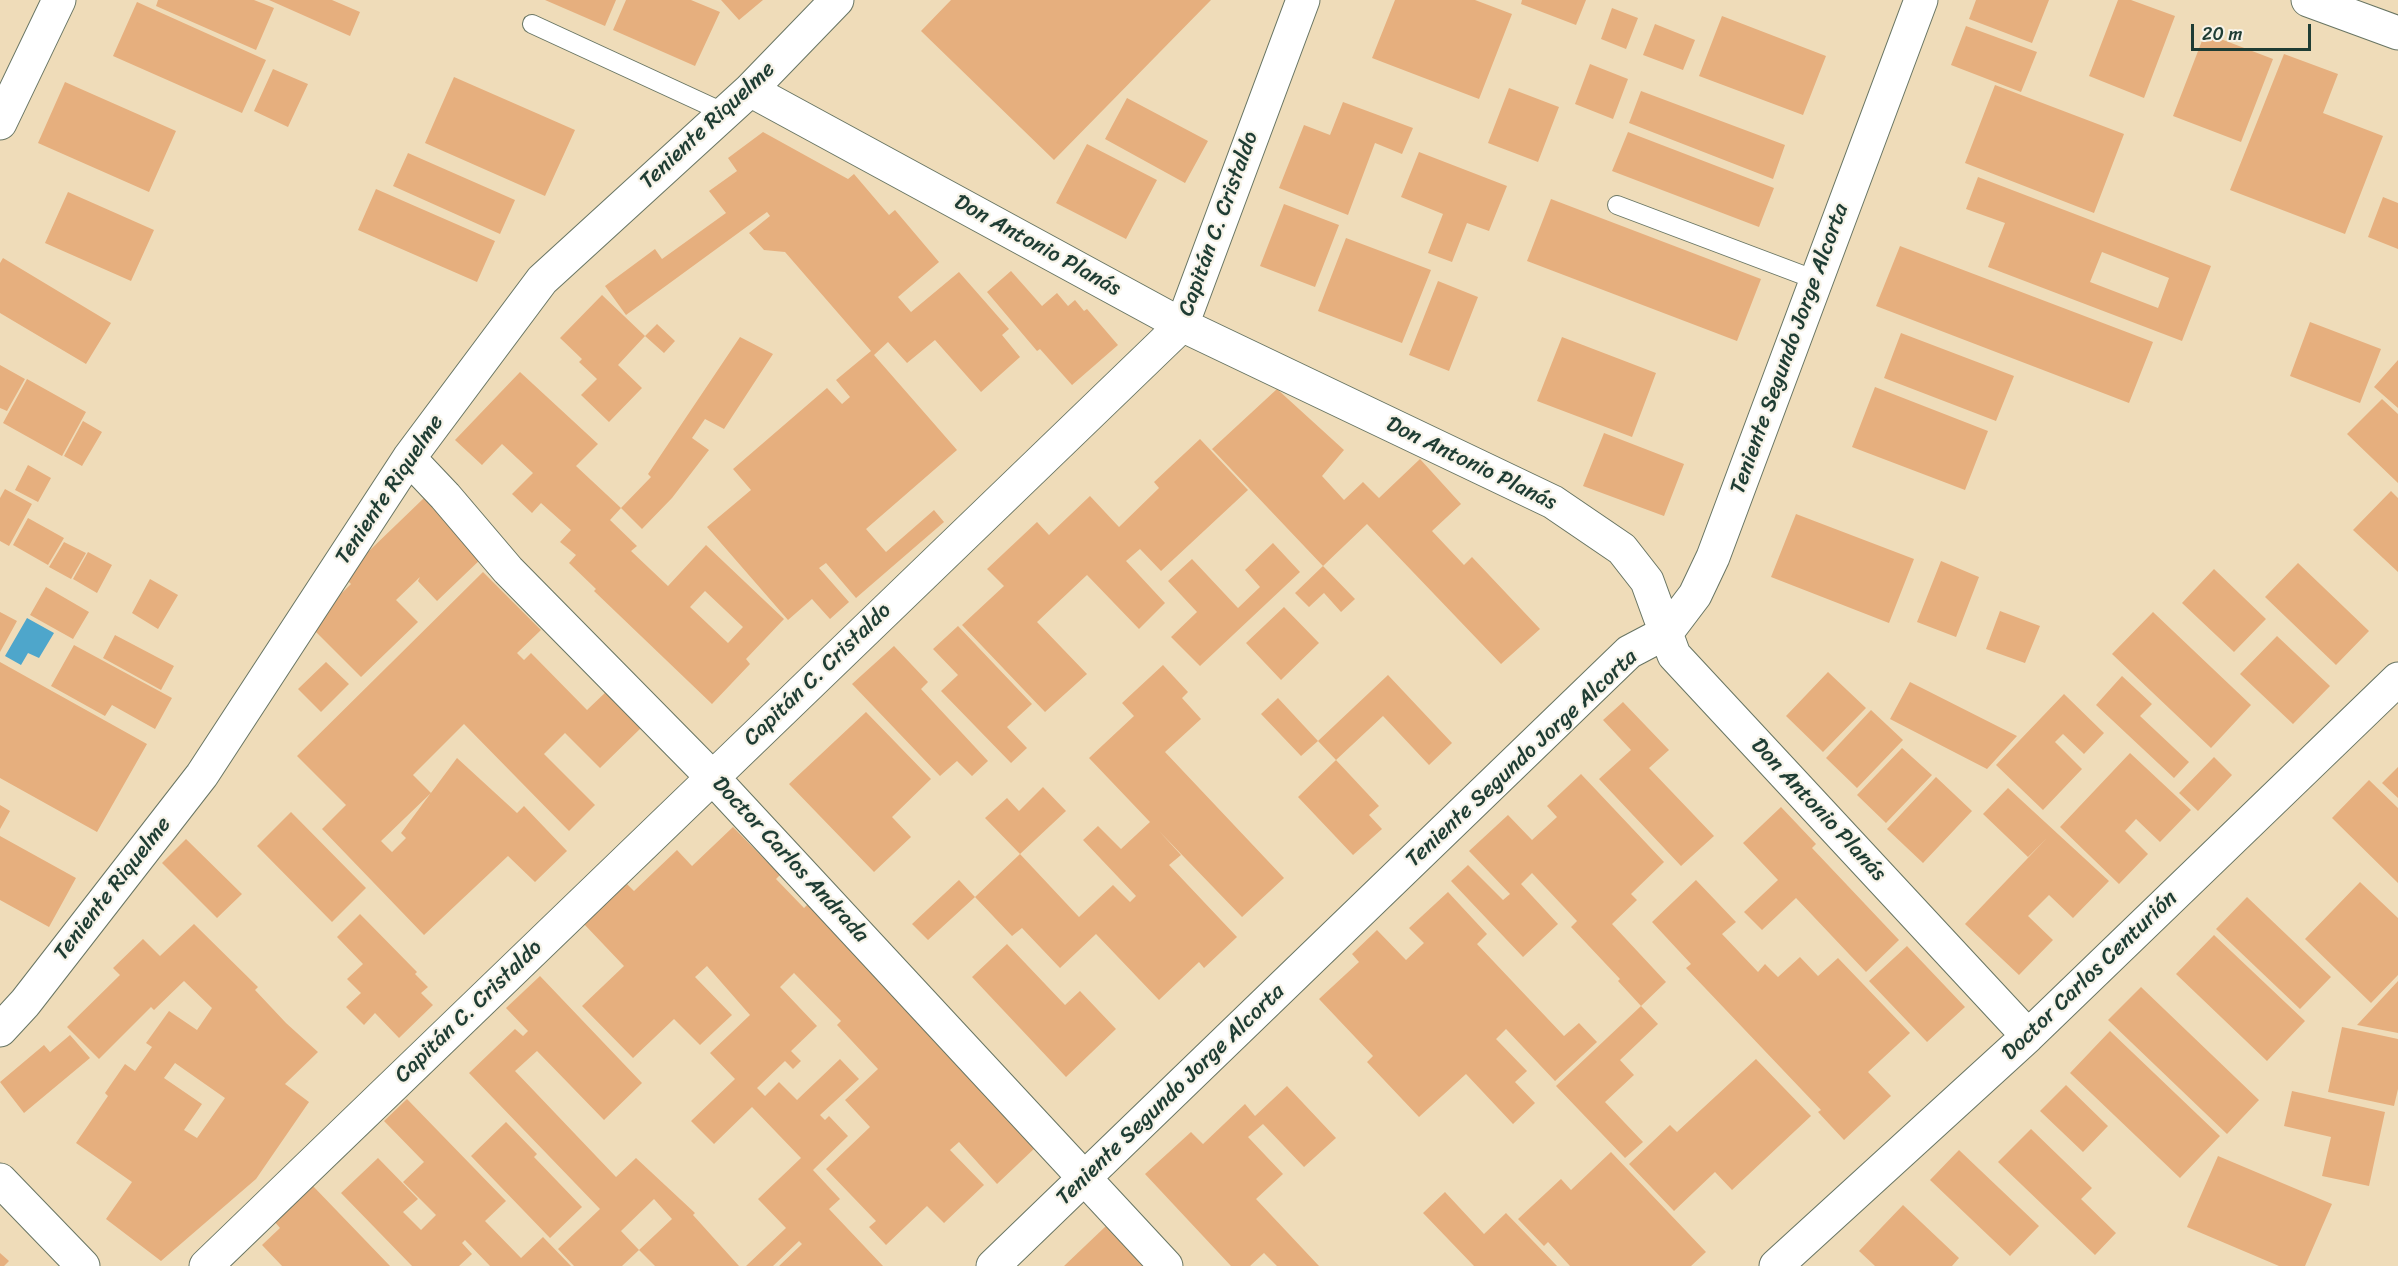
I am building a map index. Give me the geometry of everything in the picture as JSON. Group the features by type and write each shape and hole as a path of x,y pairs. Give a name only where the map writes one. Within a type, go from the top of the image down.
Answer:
{"street":[{"path":"0,123 59,0"},
{"name":"Teniente Riquelme","path":"0,1030 25,1003 202,776 409,458 542,280 750,90 837,0"},
{"name":"Capitán C. Cristaldo","path":"206,1266 1182,325 1303,0"},
{"name":"Teniente Segundo Jorge Alcorta","path":"993,1266 1629,652 1667,632 1695,595 1713,557 1921,0"},
{"path":"2308,0 2398,33"},
{"name":"Don Antonio Planás","path":"750,90 1182,325 1553,502 1622,549 1647,581 1674,655 2028,1036"},
{"name":"Doctor Carlos Andrada","path":"409,458 445,496 508,570 712,777 1166,1266"},
{"name":"Doctor Carlos Centurión","path":"1776,1266 2028,1036 2398,679"},
{"path":"0,1180 82,1266"}],"lane":[{"path":"532,24 725,113"},
{"path":"1617,205 1816,280"}],"water":[{"path":"27,618 54,633 39,658 28,653 21,665 5,656"}],"building":[{"path":"158,0 254,0 274,8 256,50 156,6"},
{"path":"269,0 332,0 360,12 350,36"},
{"path":"545,0 616,0 605,26"},
{"path":"626,0 691,0 720,12 695,66 613,30"},
{"path":"721,0 763,0 739,20"},
{"path":"951,0 1211,0 1054,160 921,31"},
{"path":"1395,0 1475,0 1512,14 1479,99 1372,58"},
{"path":"1522,0 1586,0 1576,25 1521,4"},
{"path":"1976,0 2049,0 2032,43 1969,19"},
{"path":"2118,0 2131,0 2175,16 2144,98 2089,76"},
{"path":"137,2 266,60 242,113 113,56"},
{"path":"1612,8 1638,18 1626,49 1601,39"},
{"path":"1722,16 1826,56 1803,115 1699,76"},
{"path":"1655,24 1695,40 1683,70 1643,55"},
{"path":"1966,26 2037,52 2021,92 1951,65"},
{"path":"2205,33 2273,59 2241,142 2173,116"},
{"path":"2284,54 2338,74 2323,113 2383,136 2345,234 2230,190"},
{"path":"1590,64 1628,79 1613,119 1575,104"},
{"path":"273,69 308,84 288,127 254,111"},
{"path":"454,77 575,130 545,196 425,143"},
{"path":"65,82 176,131 149,192 38,143"},
{"path":"1995,85 2124,134 2094,213 1965,163"},
{"path":"1509,88 1559,107 1538,162 1488,143"},
{"path":"1641,91 1785,145 1773,179 1629,123"},
{"path":"1127,98 1208,141 1185,183 1105,139"},
{"path":"1343,102 1413,128 1402,154 1375,143 1348,215 1279,188 1304,125 1330,135"},
{"path":"763,132 848,179 854,174 889,215 895,210 939,262 898,297 911,312 959,272 1009,329 1002,335 1020,357 981,392 935,340 907,363 888,342 874,355 957,450 866,529 886,552 934,510 944,522 856,598 826,563 819,568 849,602 830,619 812,599 788,620 707,527 751,490 733,469 827,388 842,404 850,397 836,380 871,351 785,252 764,250 749,233 770,216 767,212 626,315 605,286 655,249 662,259 726,213 709,191 737,171 728,158"},
{"path":"1628,132 1774,188 1759,227 1612,171"},
{"path":"1087,144 1157,180 1126,239 1056,203"},
{"path":"1419,152 1507,186 1489,231 1467,223 1452,262 1428,253 1443,214 1401,197"},
{"path":"408,153 515,200 500,234 393,186"},
{"path":"1978,177 2211,266 2182,341 1988,267 2005,223 1966,209","holes":["2102,252 2169,278 2158,308 2090,282"]},
{"path":"376,189 495,241 477,282 358,230"},
{"path":"68,192 154,230 131,281 45,243"},
{"path":"2383,197 2398,203 2398,249 2368,237"},
{"path":"1551,199 1761,279 1737,341 1527,261"},
{"path":"1284,204 1339,225 1315,287 1260,266"},
{"path":"1346,238 1431,270 1402,343 1318,311"},
{"path":"1900,246 2153,342 2129,403 1876,306"},
{"path":"3,258 111,323 86,364 0,313 0,263"},
{"path":"1011,271 1042,306 1057,293 1068,306 1075,300 1084,311 1087,309 1118,345 1072,385 1040,349 1037,351 987,292"},
{"path":"1438,281 1478,297 1449,371 1409,355"},
{"path":"602,295 645,336 618,365 642,388 609,422 581,395 597,379 579,362 582,359 560,338"},
{"path":"2310,322 2381,349 2360,403 2290,376"},
{"path":"657,324 675,341 664,353 645,336"},
{"path":"1901,333 2014,376 1996,421 1884,378"},
{"path":"740,337 773,354 724,429 705,419 692,438 709,450 672,498 642,529 621,508 651,477 648,474"},
{"path":"1562,337 1656,373 1632,437 1537,401"},
{"path":"2398,360 2398,408 2374,387"},
{"path":"0,365 25,379 7,411 0,408"},
{"path":"520,372 598,444 576,466 621,508 610,520 637,546 631,551 668,586 706,545 784,619 746,659 750,664 712,704 594,591 596,589 569,563 576,555 560,542 571,530 541,503 532,513 512,494 533,473 502,444 482,465 455,440","holes":["705,591 743,627 728,643 690,607"]},
{"path":"27,379 86,412 62,456 3,423"},
{"path":"1875,387 1988,431 1965,490 1852,447"},
{"path":"1277,389 1344,450 1322,476 1344,500 1363,482 1379,498 1420,459 1461,504 1432,531 1464,565 1472,557 1540,629 1501,664 1367,524 1323,566 1212,449"},
{"path":"2382,399 2398,414 2398,483 2347,434"},
{"path":"83,421 102,432 82,466 64,456"},
{"path":"1604,433 1684,464 1664,516 1583,486"},
{"path":"1200,439 1248,490 1161,571 1140,549 1126,561 1165,603 1139,629 1087,575 1037,622 1087,674 1045,712 962,625 1004,586 987,569 1037,522 1049,535 1090,496 1119,527 1159,488 1154,482"},
{"path":"28,465 51,478 38,502 15,490"},
{"path":"5,489 32,504 9,546 0,541 0,498"},
{"path":"2391,491 2398,498 2398,572 2353,530"},
{"path":"424,498 483,557 437,601 418,581 420,577 396,600 418,622 361,677 309,625 351,584 343,576"},
{"path":"1796,514 1914,559 1889,623 1771,577"},
{"path":"28,518 64,538 48,565 13,545"},
{"path":"64,542 86,553 71,579 49,567"},
{"path":"1273,543 1300,572 1200,666 1171,637 1197,612 1168,581 1192,559 1238,608 1260,587 1245,570"},
{"path":"88,552 112,565 97,593 73,579"},
{"path":"1941,561 1979,577 1956,637 1917,622"},
{"path":"2298,563 2369,631 2336,665 2265,597"},
{"path":"1323,566 1355,599 1341,612 1324,593 1309,607 1295,593"},
{"path":"2214,569 2266,619 2234,652 2182,603"},
{"path":"483,572 541,630 517,653 524,660 531,653 587,710 608,690 643,726 600,768 565,733 544,754 595,805 569,831 464,724 413,775 431,793 457,758 517,813 524,806 567,851 535,882 508,856 424,935 322,829 346,805 297,756","holes":["431,793 401,833 406,838 392,852 381,841"]},
{"path":"150,579 178,595 158,629 132,613"},
{"path":"46,587 89,612 73,639 30,615"},
{"path":"1284,607 1319,643 1281,680 1246,643"},
{"path":"2000,611 2040,626 2025,663 1986,649"},
{"path":"0,612 17,621 0,652"},
{"path":"2153,612 2251,705 2211,748 2112,654"},
{"path":"958,626 1032,704 1007,727 1027,748 1011,763 941,691 958,675 933,649"},
{"path":"115,635 174,666 161,690 103,658"},
{"path":"2277,636 2330,686 2293,724 2240,674"},
{"path":"74,645 172,698 155,729 112,705 105,716 51,686"},
{"path":"894,646 928,682 921,689 988,761 972,776 957,761 940,776 852,684"},
{"path":"0,662 147,744 97,832 0,778"},
{"path":"326,662 349,684 321,712 298,689"},
{"path":"1163,665 1188,692 1182,698 1201,719 1165,752 1284,878 1242,917 1159,831 1181,855 1169,865 1237,937 1204,968 1199,962 1159,1000 1096,934 1060,968 1022,928 1012,936 975,897 1020,854 1079,917 1113,885 1130,902 1136,896 1083,840 1098,826 1121,849 1150,822 1089,758 1134,716 1122,703"},
{"path":"1828,672 1866,708 1823,752 1786,716"},
{"path":"1388,675 1452,743 1429,765 1383,716 1336,760 1318,741"},
{"path":"2122,676 2152,704 2140,716 2189,762 2174,778 2096,705"},
{"path":"1910,682 2017,736 1987,769 1890,719"},
{"path":"2064,694 2104,733 2084,754 2063,734 2055,742 2082,769 2043,810 1996,765"},
{"path":"1278,698 1318,741 1301,756 1261,714"},
{"path":"1623,702 1669,750 1649,768 1714,836 1681,866 1599,779 1631,750 1603,720"},
{"path":"1871,710 1903,740 1857,788 1826,758"},
{"path":"866,712 931,779 892,817 911,837 874,872 789,784"},
{"path":"1902,748 1932,775 1886,823 1857,795"},
{"path":"2130,753 2191,810 2160,842 2136,819 2125,831 2148,854 2119,884 2060,827"},
{"path":"2214,757 2232,775 2198,811 2179,793"},
{"path":"1336,760 1379,806 1369,815 1382,829 1353,855 1298,797"},
{"path":"2398,767 2398,798 2382,783"},
{"path":"1581,774 1664,862 1631,894 1637,900 1612,924 1666,982 1641,1006 1618,981 1620,979 1571,927 1577,921 1532,873 1521,884 1558,924 1523,957 1451,881 1468,865 1503,900 1510,894 1469,851 1508,815 1532,840 1557,817 1547,806"},
{"path":"1936,777 1972,811 1923,863 1887,829"},
{"path":"2369,780 2398,808 2398,883 2332,818"},
{"path":"1043,787 1066,811 1020,854 985,818 1007,798 1019,811"},
{"path":"2008,788 2109,881 2073,918 2049,895 2028,916 2053,940 2019,975 1965,924 2047,838 2028,857 1983,814"},
{"path":"0,805 10,811 0,829"},
{"path":"1781,807 1816,844 1812,848 1899,940 1866,972 1796,898 1762,930 1744,912 1778,880 1743,843"},
{"path":"291,812 366,888 332,922 257,846"},
{"path":"733,827 780,875 776,879 804,908 811,901 888,977 881,983 1037,1146 997,1184 959,1142 950,1150 984,1185 944,1223 927,1206 886,1245 869,1227 876,1221 826,1169 870,1127 845,1100 878,1069 837,1025 841,1021 794,973 780,987 817,1026 791,1051 801,1061 793,1069 785,1061 757,1088 765,1096 779,1082 797,1100 840,1059 859,1079 820,1115 825,1120 829,1116 848,1136 813,1170 840,1199 829,1209 883,1266 779,1266 802,1244 799,1241 773,1266 746,1266 786,1228 758,1199 801,1158 752,1107 714,1144 691,1121 735,1079 710,1053 750,1015 707,966 695,977 732,1015 700,1045 674,1019 633,1058 582,1006 624,966 584,924 627,884 634,891 677,850 692,866"},
{"path":"0,836 76,878 49,927 0,900"},
{"path":"186,839 242,894 217,918 162,863"},
{"path":"959,880 975,897 928,940 912,924"},
{"path":"1696,880 1736,922 1722,934 1758,972 1765,964 1778,977 1800,957 1818,976 1838,958 1910,1033 1868,1072 1891,1096 1844,1140 1818,1112 1821,1110 1686,968 1691,964 1652,922"},
{"path":"2360,882 2398,918 2398,975 2371,1003 2305,939"},
{"path":"1448,892 1487,934 1477,944 1564,1036 1579,1023 1597,1042 1555,1081 1506,1029 1496,1039 1527,1071 1515,1082 1535,1103 1513,1124 1466,1074 1419,1117 1367,1062 1373,1056 1319,999 1359,962 1352,954 1377,930 1406,960 1424,943 1409,928"},
{"path":"2247,897 2331,977 2300,1009 2216,929"},
{"path":"360,914 417,972 415,974 428,987 421,993 433,1005 399,1038 375,1013 364,1025 346,1007 361,993 347,979 363,964 337,937"},
{"path":"194,924 258,987 255,990 286,1023 318,1052 285,1084 309,1102 256,1179 161,1261 106,1219 132,1182 76,1143 108,1096 105,1093 125,1064 135,1071 152,1047 146,1043 169,1011 197,1030 212,1008 184,981 154,1010 151,1007 99,1059 67,1027 120,975 113,968 143,939 160,956","holes":["175,1063 225,1098 197,1138 184,1130 202,1104 164,1078"]},
{"path":"2214,935 2305,1021 2267,1061 2176,974"},
{"path":"1007,944 1065,1005 1080,991 1116,1029 1066,1077 972,977"},
{"path":"1907,946 1965,1007 1927,1042 1869,981"},
{"path":"540,976 642,1083 604,1120 537,1051 515,1071 616,1177 636,1158 695,1213 693,1215 739,1266 655,1266 639,1250 622,1266 574,1266 558,1249 600,1209 469,1073 515,1029 523,1036 528,1031 506,1008","holes":["654,1199 672,1219 639,1250 621,1231"]},
{"path":"2398,981 2398,1033 2357,1025"},
{"path":"2141,987 2259,1100 2227,1134 2108,1020"},
{"path":"1641,1006 1658,1024 1620,1060 1634,1075 1605,1102 1643,1142 1625,1158 1556,1086"},
{"path":"2342,1027 2398,1039 2398,1089 2394,1106 2328,1092"},
{"path":"2110,1031 2220,1136 2180,1178 2070,1073"},
{"path":"70,1035 90,1058 24,1113 0,1082 44,1045 50,1052"},
{"path":"1756,1059 1811,1116 1732,1190 1715,1172 1674,1211 1629,1164 1670,1125 1677,1132"},
{"path":"2066,1085 2108,1126 2083,1152 2040,1111"},
{"path":"1287,1086 1336,1138 1304,1167 1263,1124 1248,1137 1283,1174 1256,1199 1319,1266 1277,1266 1264,1253 1250,1266 1231,1266 1145,1174 1191,1132 1203,1144 1245,1104 1255,1116"},
{"path":"2292,1091 2385,1112 2369,1186 2322,1176 2331,1137 2284,1126"},
{"path":"407,1099 506,1201 485,1221 521,1258 543,1237 571,1266 490,1266 465,1240 462,1243 472,1254 459,1266 412,1266 341,1193 378,1158 418,1199 403,1212 421,1230 436,1215 403,1182 424,1162 384,1121"},
{"path":"506,1122 537,1154 534,1157 582,1207 550,1238 471,1156"},
{"path":"2031,1129 2092,1188 2081,1199 2116,1233 2095,1255 1998,1162"},
{"path":"1959,1150 2039,1226 2010,1256 1930,1180"},
{"path":"1611,1152 1706,1252 1691,1266 1570,1266 1548,1242 1544,1246 1518,1219 1561,1179 1571,1190"},
{"path":"2218,1156 2332,1204 2305,1266 2279,1266 2187,1227"},
{"path":"312,1185 390,1266 282,1266 262,1245 280,1228 274,1221"},
{"path":"1445,1192 1484,1234 1506,1213 1557,1266 1474,1266 1423,1213"},
{"path":"1903,1205 1959,1258 1952,1266 1875,1266 1859,1251"},
{"path":"1106,1226 1144,1266 1064,1266"},
{"path":"0,1253 9,1261 4,1266 0,1266"}]}
